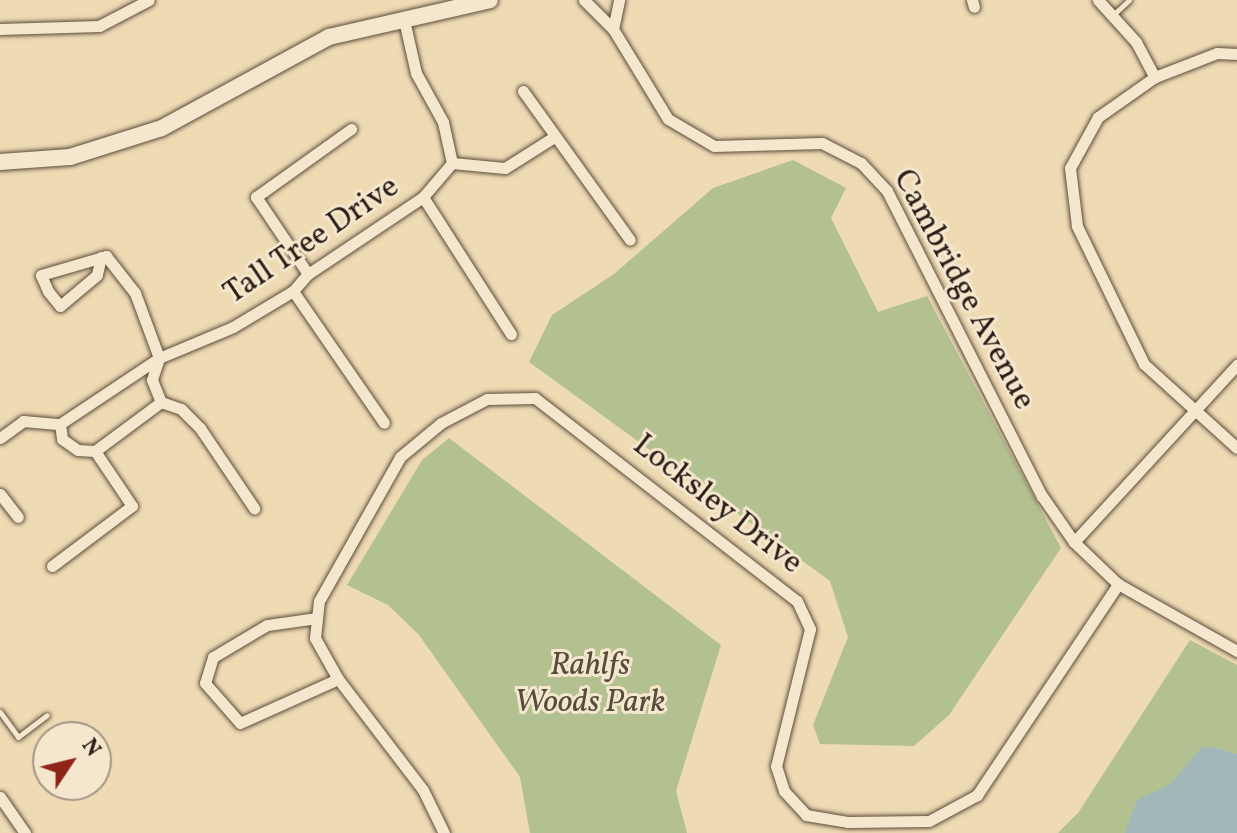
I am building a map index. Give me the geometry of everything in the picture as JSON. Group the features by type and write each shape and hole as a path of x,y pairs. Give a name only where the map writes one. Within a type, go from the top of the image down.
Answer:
{"main road":[{"path":"0,162 70,157 162,128 329,37 478,1"}],"street":[{"path":"0,29 99,26 149,0"},
{"name":"Cambridge Avenue","path":"584,0 613,29 668,119 714,146 822,143 861,163 887,191 1042,496 1074,542 1118,584 1237,651"},
{"path":"613,29 619,0"},
{"path":"1098,0 1155,77"},
{"path":"404,20 416,73 443,122 452,163 505,168 554,137"},
{"path":"1237,54 1217,53 1155,77 1098,117 1070,168 1077,226 1144,364 1237,448"},
{"path":"523,91 630,240"},
{"path":"308,274 256,197 351,129"},
{"name":"Tall Tree Drive","path":"60,424 159,358 233,327 293,291 308,274 423,197 452,163"},
{"path":"423,197 511,334"},
{"path":"101,257 97,275 60,306 41,275 101,257 106,256 135,293 159,358 152,380 161,402 181,409 200,428 254,508"},
{"path":"293,291 384,423"},
{"path":"1074,542 1197,413 1237,365"},
{"name":"Locksley Drive","path":"317,618 319,601 400,457 441,423 487,399 535,398 797,601 810,629 776,766 791,799 806,815 848,822 929,821 977,795 1118,584"},
{"path":"0,438 23,421 60,424 62,439 78,450 95,451 161,402"},
{"path":"52,566 132,506 95,451"},
{"path":"0,494 18,517"},
{"path":"338,679 240,723 205,683 213,657 267,625 317,618 315,638 338,679 423,790 444,833"},
{"path":"0,797 25,833"}],"lane":[{"path":"1112,16 1129,0"},
{"path":"0,712 18,737 47,715"}],"green space":[{"path":"793,160 846,188 831,218 878,312 927,296 1061,548 949,715 914,746 820,744 813,725 848,637 830,581 529,362 552,315 614,274 713,188"},
{"name":"Rahlfs Woods Park","path":"449,438 721,645 676,791 687,833 530,833 520,777 419,635 388,605 347,585 422,460"},
{"path":"1190,640 1237,665 1237,833 1058,833 1078,813"}],"water":[{"path":"1212,747 1237,754 1237,833 1125,833 1137,800 1169,785 1201,748"}]}
